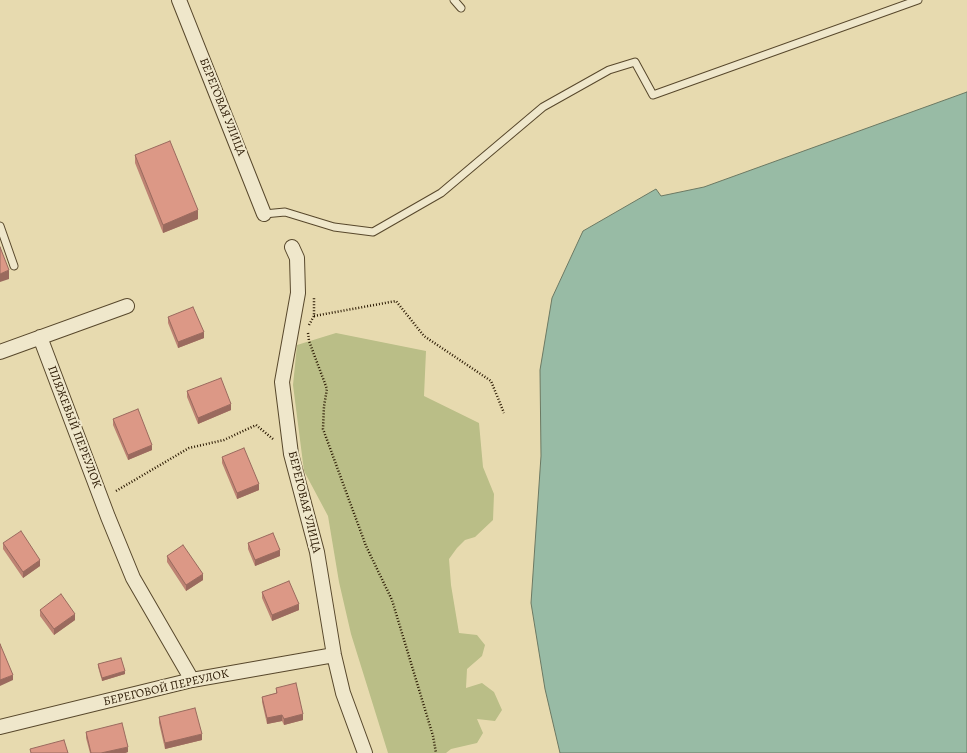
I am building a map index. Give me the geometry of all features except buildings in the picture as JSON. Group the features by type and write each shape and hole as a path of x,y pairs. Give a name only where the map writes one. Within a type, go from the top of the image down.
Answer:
{"street":[{"name":"БЕРЕГОВАЯ УЛИЦА","path":"179,0 264,214"},
{"name":"БЕРЕГОВАЯ УЛИЦА","path":"292,248 297,258 298,293 282,382 291,454 317,552 334,654 343,693 365,753"},
{"path":"0,352 128,306"},
{"name":"ПЛЯЖЕВЫЙ ПЕРЕУЛОК","path":"40,337 101,500 133,578 192,680"},
{"name":"БЕРЕГОВОЙ ПЕРЕУЛОК","path":"0,727 192,680 334,654"}],"lane":[{"path":"454,0 461,8"},
{"path":"264,214 285,212 334,227 373,232 441,193 543,107 609,70 635,62 653,95 918,0"},
{"path":"0,226 14,266"}],"path":[{"path":"312,289 315,304 314,316 307,328 309,341 327,389 324,406 323,429 366,546 392,600 433,736 436,753"},
{"path":"314,316 396,301 424,336 491,381 504,413"},
{"path":"101,500 189,448 224,440 256,425 291,454"}],"shaded area":[{"path":"967,92 967,753 560,753 545,689 531,603 541,456 540,370 552,298 583,231 656,189 661,196 704,187"},
{"path":"336,333 426,351 424,396 479,423 483,467 494,494 493,520 475,537 465,540 449,559 451,585 459,633 477,635 485,645 482,656 467,669 466,688 482,683 494,692 502,710 495,721 477,719 483,733 477,743 451,749 446,753 388,753 351,634 339,582 328,516 304,471 293,385 297,345"}]}
